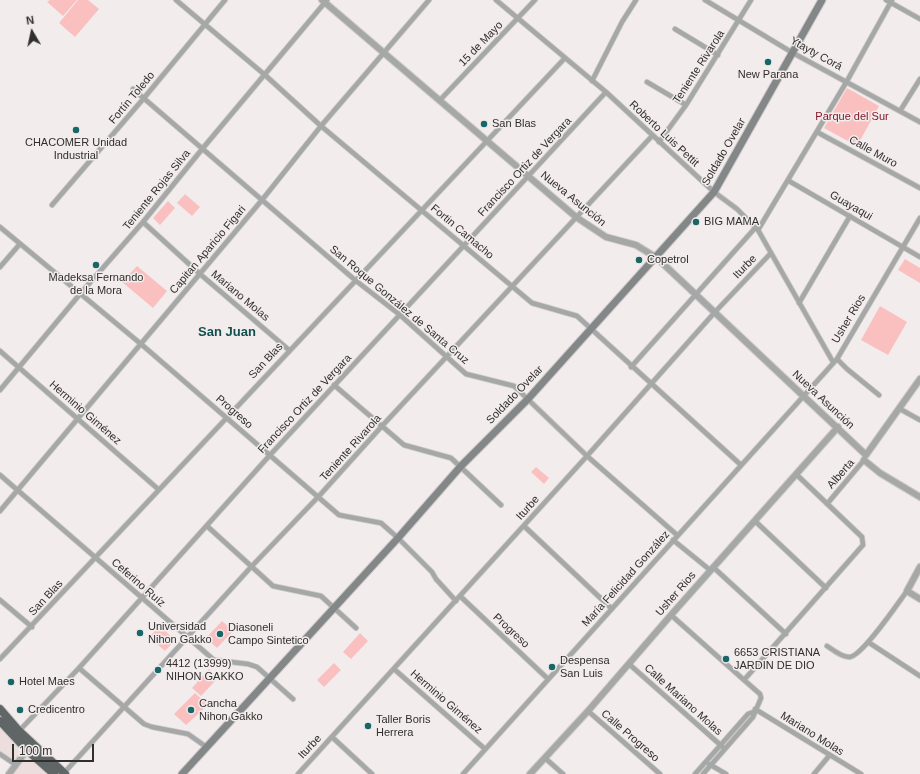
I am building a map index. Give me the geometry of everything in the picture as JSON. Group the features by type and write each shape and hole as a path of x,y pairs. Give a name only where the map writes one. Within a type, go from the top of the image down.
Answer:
{"highway":[{"path":"0,709 19,731 64,773"},
{"path":"0,721 27,750 54,774"}],"main road":[{"name":"Soldado Ovelar","path":"182,774 205,746 398,538 461,466 528,399 657,258 714,192 822,0"}],"street":[{"name":"Fortin Camacho","path":"176,0 265,75 321,126 532,303 577,316 631,367 741,465"},
{"name":"Fortín Toledo","path":"52,205 144,98 225,0"},
{"name":"Capitan Aparicio Figari","path":"0,511 262,200 321,126 385,54 430,0"},
{"name":"Roberto Luis Pettit","path":"496,0 564,59 606,92 652,136 714,192 737,209 757,229 799,303 835,360 879,395"},
{"name":"15 de Mayo","path":"440,100 535,0"},
{"path":"592,81 622,22 636,0"},
{"name":"Ytayty Corá","path":"705,0 793,53 920,122"},
{"name":"Teniente Rivarola","path":"659,142 686,105 751,0"},
{"path":"886,0 892,2 920,20"},
{"name":"Nueva Asunción","path":"324,1 576,217 606,237 636,245 657,258 838,427 872,467 920,497"},
{"name":"Teniente Rojas Silva","path":"0,390 80,294 143,222 202,148 265,75 324,1"},
{"path":"631,367 757,229 789,181 892,2"},
{"path":"675,29 718,55"},
{"name":"San Blas","path":"0,659 32,627 158,489 420,210 564,59"},
{"path":"900,112 920,78"},
{"path":"648,82 686,105"},
{"name":"San Roque González de Santa Cruz","path":"133,89 355,280 400,315 466,374 514,386 587,456 677,536"},
{"name":"Francisco Ortiz de Vergara","path":"19,731 79,668 142,596 334,385 606,92"},
{"name":"Calle Muro","path":"816,132 920,188"},
{"name":"Teniente Rivarola","path":"64,773 251,567 319,496 511,286 652,136"},
{"name":"Guayaqui","path":"789,181 920,257"},
{"path":"799,303 850,216"},
{"name":"Usher Rios","path":"804,396 835,360 920,218"},
{"name":"Mariano Molas","path":"143,222 200,274 289,350"},
{"name":"Progreso","path":"0,227 19,245 141,344 319,496 339,515 381,523 432,572 436,579 456,601"},
{"path":"0,267 19,245"},
{"name":"Iturbe","path":"298,774 524,526 715,312 771,253"},
{"name":"Herminio Giménez","path":"0,351 158,489"},
{"path":"865,457 920,379"},
{"path":"334,385 404,445 451,458 501,505"},
{"name":"María Felicidad González","path":"463,774 804,396"},
{"path":"900,408 920,420"},
{"name":"Usher Rios","path":"530,774 588,711 671,614 797,475 838,427"},
{"name":"Alberta","path":"827,504 865,457"},
{"name":"Ceferino Ruíz","path":"0,475 142,596 187,638 214,660 248,664 257,667 292,699"},
{"path":"744,680 863,545 864,541 862,537 797,475"},
{"path":"755,521 826,588"},
{"path":"207,526 273,586 321,596 356,628"},
{"path":"524,526 612,609"},
{"path":"673,540 711,569 786,634"},
{"path":"827,646 849,657 868,642 892,613 907,591 920,567"},
{"path":"907,591 920,599"},
{"name":"Progreso","path":"460,596 548,679"},
{"path":"0,600 32,627"},
{"path":"671,614 760,694 761,698 752,717 703,774"},
{"path":"868,642 920,676"},
{"name":"Calle Mariano Molas","path":"629,664 725,749"},
{"path":"79,668 144,724 188,734 205,746"},
{"name":"Herminio Giménez","path":"394,669 485,749"},
{"path":"695,774 748,714 754,710"},
{"name":"Mariano Molas","path":"754,710 861,774"},
{"name":"Calle Progreso","path":"588,711 660,774"},
{"path":"332,737 372,774"},
{"path":"9,774 27,750"},
{"path":"0,754 16,765"},
{"path":"814,774 829,756"},
{"path":"545,758 563,774"},
{"path":"706,762 726,774"}],"shaded area":[{"path":"0,723 50,774 12,774 15,765 0,754"}],"green space":[{"path":"50,0 77,0 63,16 47,2"},
{"path":"78,0 88,0 99,9 75,37 59,23"},
{"name":"Parque del Sur","path":"847,88 879,106 857,146 824,128"},
{"path":"185,194 200,207 192,216 177,203"},
{"path":"168,201 175,208 160,225 153,218"},
{"path":"905,259 920,268 920,283 898,270"},
{"path":"137,266 167,291 153,308 122,282"},
{"path":"880,306 907,322 888,355 861,340"},
{"path":"536,467 549,478 544,484 531,472"},
{"name":"Diasoneli Campo Sintetico","path":"222,621 233,631 217,648 206,638"},
{"path":"160,626 175,640 165,651 149,637"},
{"path":"360,633 368,641 351,659 343,652"},
{"path":"334,663 341,670 324,687 317,680"},
{"path":"209,669 218,678 201,696 192,688"},
{"name":"Cancha Nihon Gakko","path":"195,693 208,705 186,725 174,714"}],"place":[{"name":"New Parana","path":"768,62"},
{"name":"San Blas","path":"484,124"},
{"name":"CHACOMER Unidad Industrial","path":"76,130"},
{"name":"BIG MAMA","path":"696,222"},
{"name":"Copetrol","path":"639,260"},
{"name":"Madeksa Fernando de la Mora","path":"96,265"},
{"name":"Universidad Nihon Gakko","path":"140,633"},
{"name":"Diasoneli Campo Sintetico","path":"220,634"},
{"name":"6653 CRISTIANA JARDIN DE DIO","path":"726,659"},
{"name":"Despensa San Luis","path":"552,667"},
{"name":"4412 (13999) NIHON GAKKO","path":"158,670"},
{"name":"Hotel Maes","path":"11,682"},
{"name":"Credicentro","path":"20,710"},
{"name":"Cancha Nihon Gakko","path":"191,710"},
{"name":"Taller Boris Herrera","path":"368,726"}],"district":[{"name":"San Juan","path":"227,332"}]}
